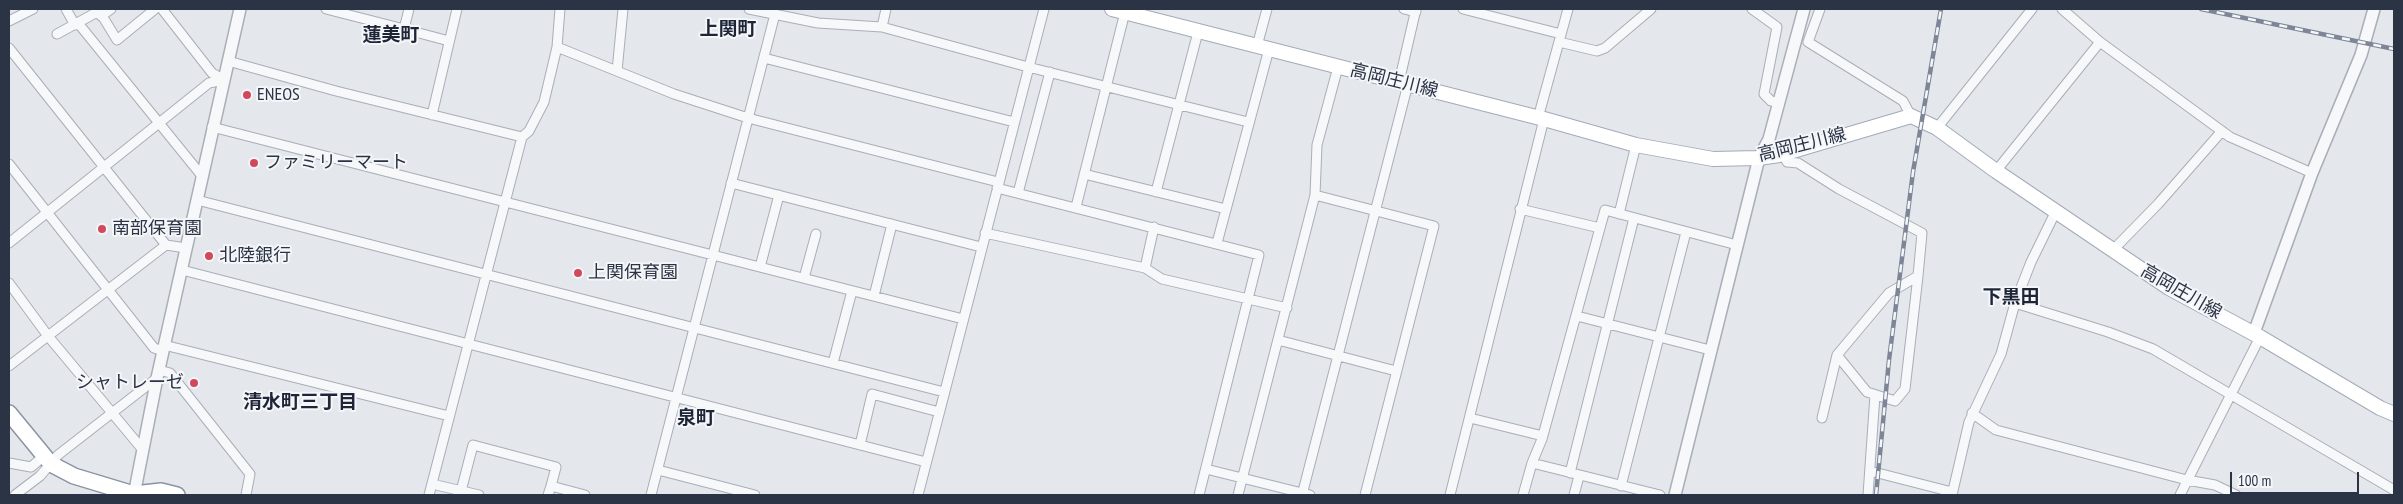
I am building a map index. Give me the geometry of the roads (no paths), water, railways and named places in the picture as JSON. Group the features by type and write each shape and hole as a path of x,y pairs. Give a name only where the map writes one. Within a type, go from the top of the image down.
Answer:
{"highway":[{"path":"9,413 47,460 74,476 135,495 161,491 177,495"}],"main road":[{"name":"高岡庄川線","path":"1112,9 1636,145 1713,159 1759,158 1783,154 1911,116 1937,128 1996,171 2169,288 2257,335 2380,408 2394,414"}],"street":[{"path":"9,21 33,9"},
{"path":"66,9 161,123 202,176"},
{"path":"57,34 100,12 111,9"},
{"path":"100,12 117,40 155,9"},
{"path":"162,9 212,73 224,80"},
{"path":"135,495 158,374 240,9"},
{"path":"326,9 449,41"},
{"path":"404,28 409,9"},
{"path":"432,115 457,9"},
{"path":"429,495 522,137 529,131 544,102 557,46 560,9"},
{"path":"617,71 623,9"},
{"path":"749,9 818,23 882,27 1028,67 1107,85 1248,122"},
{"path":"882,27 886,9"},
{"path":"918,495 1044,9"},
{"path":"1217,243 1248,122 1263,48 1267,9"},
{"path":"1206,469 1305,494 1375,210 1403,83 1416,10 1404,9"},
{"path":"1463,9 1491,12 1597,51 1605,48 1650,9"},
{"path":"1450,495 1568,9"},
{"path":"1752,9 1777,27 1764,94 1771,101 1779,102"},
{"path":"1674,495 1759,158 1769,139 1804,9"},
{"path":"1820,9 1808,42 1903,101 1911,116"},
{"path":"1937,128 2032,9"},
{"path":"2062,9 2100,42 2230,137 2312,173"},
{"path":"2180,495 2231,396 2257,335 2312,173 2361,55 2374,9"},
{"path":"1076,208 1126,12"},
{"path":"651,495 775,14"},
{"path":"1156,192 1198,32"},
{"path":"1996,171 2100,42"},
{"path":"557,46 674,94 748,118 997,185 1018,193 1259,254 1199,495"},
{"path":"10,51 166,245 186,248"},
{"path":"764,58 1014,122"},
{"path":"228,61 522,137"},
{"path":"1238,495 1315,195 1317,145 1338,67"},
{"path":"1018,193 1050,72"},
{"path":"9,243 210,83 224,80"},
{"path":"212,127 963,319"},
{"path":"2113,250 2158,204 2222,131"},
{"path":"1619,214 1636,145"},
{"path":"1783,154 1786,161 1798,163 1839,190 1922,233 1905,389 1895,400 1867,392 1837,355"},
{"path":"9,164 107,291 154,348 164,348 449,416"},
{"path":"1084,174 1226,209"},
{"path":"731,183 981,247"},
{"path":"760,267 779,195"},
{"path":"1315,195 1434,226 1365,495"},
{"path":"197,200 944,392"},
{"path":"1520,209 1600,228"},
{"path":"1523,495 1532,463 1543,436 1605,210 1737,245"},
{"path":"1870,471 1952,494 1972,413 2001,354 2014,303 2031,262 2056,211"},
{"path":"1574,495 1574,475 1634,218"},
{"path":"874,296 892,224"},
{"path":"1145,268 1154,227"},
{"path":"1621,486 1686,232"},
{"path":"985,233 1145,268 1162,279 1287,308"},
{"path":"804,278 816,234"},
{"path":"9,366 166,245"},
{"path":"182,270 926,462"},
{"path":"1822,418 1837,355 1889,294 1918,276"},
{"path":"9,283 48,336 143,450"},
{"path":"834,363 852,291"},
{"path":"2014,303 2108,332 2153,350 2394,490"},
{"path":"1577,316 1710,350"},
{"path":"1278,340 1396,371"},
{"path":"9,463 31,468 58,455 113,414 158,374 170,373 250,474 246,495"},
{"path":"860,445 872,394 939,412"},
{"path":"1868,495 1875,395"},
{"path":"1972,413 1996,430 2187,480 2215,485 2236,495"},
{"path":"1470,418 1543,436"},
{"path":"461,491 473,445 556,468 550,491 585,495"},
{"path":"15,495 40,476 47,460"},
{"path":"1532,463 1621,486 1631,492 1660,495"},
{"path":"658,470 756,495"},
{"path":"432,484 479,495"}],"railway":[{"path":"1876,495 1889,360 1913,172 1941,9"},
{"path":"2201,9 2394,49"}],"place":[{"name":"ENEOS","path":"247,95"},
{"name":"ファミリーマート","path":"254,163"},
{"name":"南部保育園","path":"102,229"},
{"name":"北陸銀行","path":"209,256"},
{"name":"上関保育園","path":"578,273"},
{"name":"シャトレーゼ","path":"194,383"}],"district":[{"name":"上関町","path":"728,30"},
{"name":"蓮美町","path":"391,36"},
{"name":"下黒田","path":"2011,298"},
{"name":"清水町三丁目","path":"300,403"},
{"name":"泉町","path":"696,419"}]}
